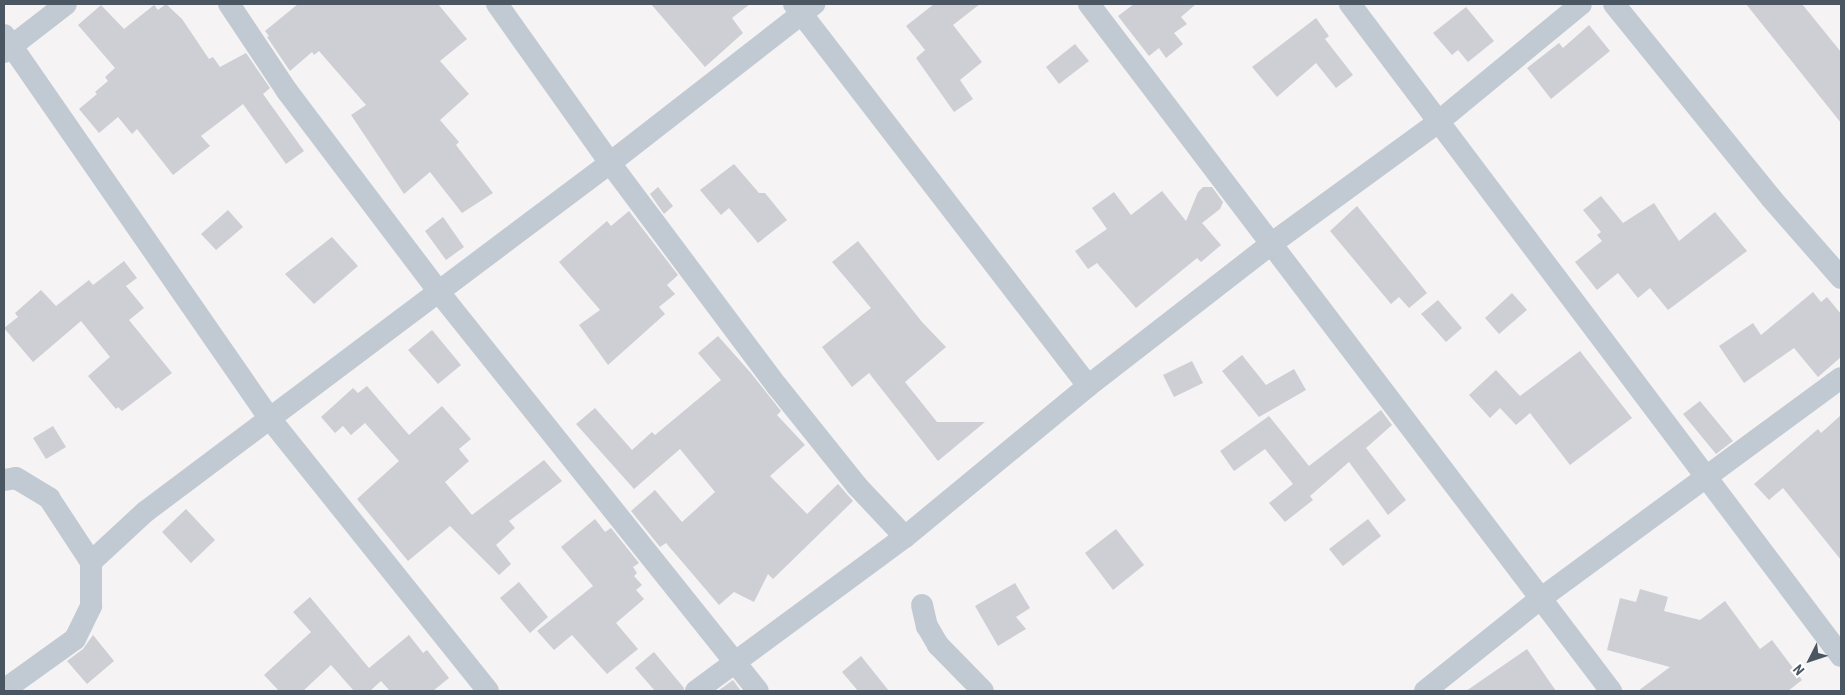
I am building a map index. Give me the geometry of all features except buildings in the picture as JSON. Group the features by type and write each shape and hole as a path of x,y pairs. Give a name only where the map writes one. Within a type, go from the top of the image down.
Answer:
{"street":[{"path":"66,4 6,44 271,420 488,691"},
{"path":"228,4 287,91 438,291 736,660 758,691"},
{"path":"497,4 610,163 777,386 857,486 905,537"},
{"path":"1089,4 1611,691"},
{"path":"1350,4 1438,122 1494,192 1705,477 1841,656"},
{"path":"696,691 905,537 1088,386 1272,244 1438,122 1581,4"},
{"path":"1614,4 1771,198 1841,278"},
{"path":"91,562 145,512 271,420 438,291 610,163 803,7 1088,386"},
{"path":"1425,691 1540,598 1841,378"},
{"path":"4,480 16,478 49,498 91,562 91,606 75,639 4,690"},
{"path":"922,605 927,626 938,644 984,691"}]}
